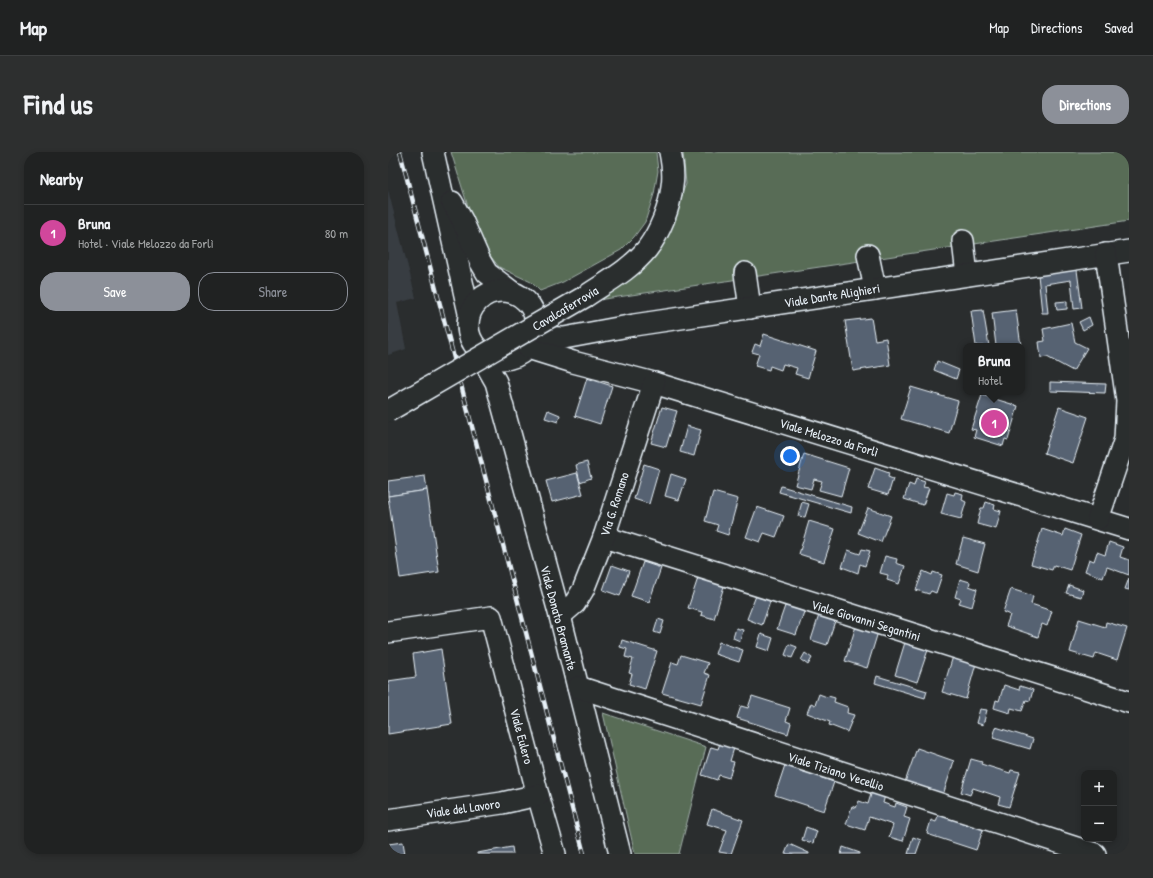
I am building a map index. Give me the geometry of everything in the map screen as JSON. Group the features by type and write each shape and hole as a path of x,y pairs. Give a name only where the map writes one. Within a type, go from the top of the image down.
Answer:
{"street":[{"path":"433,152 469,313"},
{"name":"Cavalcaferrovia","path":"388,411 586,296 626,269 647,249 659,230 666,212 672,186 670,152"},
{"path":"440,179 462,220 480,262 487,273 512,292 522,297 530,305 535,315 537,326 531,343 519,355 509,359 498,360 479,352 472,344 468,334 467,324 469,313 474,304 481,297 491,292 501,290 512,292"},
{"path":"963,241 967,275"},
{"name":"Viale Dante Alighieri","path":"531,343 634,325 1129,251"},
{"path":"1098,520 1125,439 1127,401 1106,254"},
{"path":"868,255 875,289"},
{"path":"745,273 750,308"},
{"name":"Viale Melozzo da Forlì","path":"531,343 573,362 654,383 1129,529"},
{"name":"Viale Donato Bramante","path":"479,352 496,382 560,616 620,854"},
{"path":"496,382 501,370 509,359"},
{"name":"Via G. Romano","path":"560,616 579,598 604,537 654,383"},
{"name":"Viale Giovanni Segantini","path":"604,537 1129,702"},
{"name":"Viale Eulero","path":"388,632 491,617 555,854"},
{"name":"Viale Tiziano Vecellio","path":"578,687 1095,854"},
{"name":"Viale del Lavoro","path":"388,820 502,803 538,795"}],"shaded area":[{"path":"388,190 416,298 397,303 406,349 388,355"}],"green space":[{"path":"451,152 656,152 658,171 654,194 645,222 634,237 621,250 563,282 540,291 531,282 499,267 484,248 474,226"},
{"path":"683,152 1129,152 1129,221 591,301 663,239 686,184"},
{"path":"603,713 706,747 679,854 635,854"}],"building":[{"path":"1077,270 1082,308 1074,309 1071,280 1045,284 1048,313 1042,313 1038,275"},
{"path":"1067,301 1067,309 1057,310 1056,302"},
{"path":"983,310 988,343 976,343 971,311"},
{"path":"1016,310 1021,343 996,343 992,313"},
{"path":"1089,317 1092,325 1083,330 1079,322"},
{"path":"871,318 875,340 886,338 890,365 853,371 845,321"},
{"path":"1071,323 1075,342 1087,348 1073,371 1047,357 1041,358 1039,342 1045,341 1043,329"},
{"path":"764,334 816,351 808,378 795,374 797,368 783,364 781,370 770,366 769,370 755,366 759,354 752,352 755,344 760,346"},
{"path":"937,361 959,370 956,379 934,370"},
{"path":"587,378 612,386 600,424 575,416"},
{"path":"1050,382 1106,384 1105,393 1050,391"},
{"path":"911,387 958,401 949,433 901,419"},
{"path":"982,395 1018,406 1008,440 1005,439 1003,446 974,437 976,430 971,429"},
{"path":"662,407 677,411 666,447 651,443"},
{"path":"1059,407 1088,417 1073,463 1044,453"},
{"path":"548,410 560,415 558,422 545,418"},
{"path":"687,426 701,430 694,456 680,452"},
{"path":"804,454 849,468 841,496 819,490 822,481 814,479 811,489 795,485"},
{"path":"587,462 591,478 580,482 576,465"},
{"path":"644,464 659,469 649,504 634,499"},
{"path":"875,468 889,473 888,477 893,479 888,495 868,489"},
{"path":"577,473 583,494 552,502 546,481"},
{"path":"671,474 686,479 679,500 665,496"},
{"path":"425,476 427,490 388,496 388,481"},
{"path":"916,479 925,482 923,487 929,488 923,505 904,499 909,484 914,486"},
{"path":"781,486 852,507 851,513 779,492"},
{"path":"427,490 439,572 400,578 388,496"},
{"path":"713,492 738,499 728,535 716,531 718,525 705,521"},
{"path":"955,492 963,494 962,500 966,502 961,519 941,514 947,493 954,495"},
{"path":"802,502 809,504 805,517 798,516"},
{"path":"986,502 995,505 994,509 1001,511 996,529 977,524 981,508 984,508"},
{"path":"757,507 784,516 776,537 764,533 760,542 746,537"},
{"path":"868,508 891,516 881,542 858,533"},
{"path":"809,521 835,529 824,562 799,554"},
{"path":"1042,529 1063,536 1065,529 1081,535 1070,570 1054,565 1052,570 1031,564"},
{"path":"963,538 985,544 978,571 956,564"},
{"path":"1109,542 1123,547 1120,557 1129,560 1129,575 1107,567 1103,578 1085,571 1089,559 1094,561 1097,552 1105,555"},
{"path":"862,549 870,551 865,566 860,564 858,573 842,567 848,550 860,554"},
{"path":"885,556 897,559 896,563 905,566 899,584 887,580 888,575 880,573"},
{"path":"643,562 661,568 649,602 631,596"},
{"path":"612,565 629,571 620,596 603,590"},
{"path":"923,571 932,575 933,572 942,575 936,593 931,591 929,594 916,590"},
{"path":"699,575 725,583 714,619 701,615 702,612 688,608"},
{"path":"1129,578 1129,590 1125,589"},
{"path":"960,579 970,582 969,586 977,589 972,607 959,603 961,599 955,597"},
{"path":"1069,585 1083,590 1081,597 1066,593"},
{"path":"1011,589 1033,596 1031,604 1052,611 1047,626 1042,624 1038,637 1006,626 1010,615 1003,612"},
{"path":"757,593 771,599 762,625 747,619"},
{"path":"786,603 805,609 796,635 777,629"},
{"path":"820,612 836,618 827,645 811,640"},
{"path":"658,619 664,621 660,634 654,632"},
{"path":"1079,619 1105,627 1106,622 1127,628 1117,660 1096,653 1094,659 1070,652"},
{"path":"856,626 878,632 867,668 845,661"},
{"path":"736,628 743,630 740,641 733,638"},
{"path":"761,634 773,638 769,651 757,647"},
{"path":"906,639 929,647 917,682 895,675"},
{"path":"622,640 657,651 645,689 629,684 632,674 629,673 633,659 625,657 627,649 620,647"},
{"path":"719,642 743,650 739,662 715,654"},
{"path":"789,644 797,647 792,658 785,655"},
{"path":"441,649 452,724 388,734 388,681 416,677 413,654"},
{"path":"805,653 812,658 808,665 801,660"},
{"path":"954,653 977,660 966,699 942,692"},
{"path":"681,655 708,663 704,673 710,675 701,704 662,693 672,662 678,664"},
{"path":"877,676 927,691 925,698 875,683"},
{"path":"1004,685 1019,690 1020,686 1033,690 1030,701 1026,700 1022,711 1011,708 1010,713 994,708 996,700 999,701"},
{"path":"819,694 835,698 834,702 848,707 847,713 854,715 847,732 829,725 830,722 807,713 811,703 815,705"},
{"path":"752,696 790,708 786,721 791,723 788,734 737,718 741,706 748,708"},
{"path":"980,709 987,710 983,725 976,723"},
{"path":"996,727 1033,739 1030,749 993,738"},
{"path":"720,743 734,748 730,761 734,762 729,778 719,775 717,780 702,775 711,747 718,749"},
{"path":"917,748 954,761 943,795 905,782"},
{"path":"971,759 982,762 981,764 1010,773 1011,770 1020,772 1009,807 998,804 1000,797 973,788 970,795 961,792"},
{"path":"785,765 834,782 824,811 775,795"},
{"path":"872,791 885,795 883,803 895,807 896,803 907,807 904,817 910,819 903,841 889,837 893,825 869,817 865,830 846,824 852,806 856,808 859,801 868,804"},
{"path":"712,809 743,820 731,854 719,852 727,830 707,824"},
{"path":"939,812 984,827 976,850 927,834 931,820 936,822"},
{"path":"806,827 817,831 813,843 802,840"},
{"path":"913,837 921,840 916,854 908,854"},
{"path":"403,842 405,854 388,854 388,844"},
{"path":"789,844 809,853 809,854 785,854"},
{"path":"512,847 513,854 477,854 477,853"},
{"path":"843,847 860,853 860,854 841,854"}],"railway":[{"path":"400,152 584,854"}],"place":[{"name":"Bruna","path":"994,423"}]}
